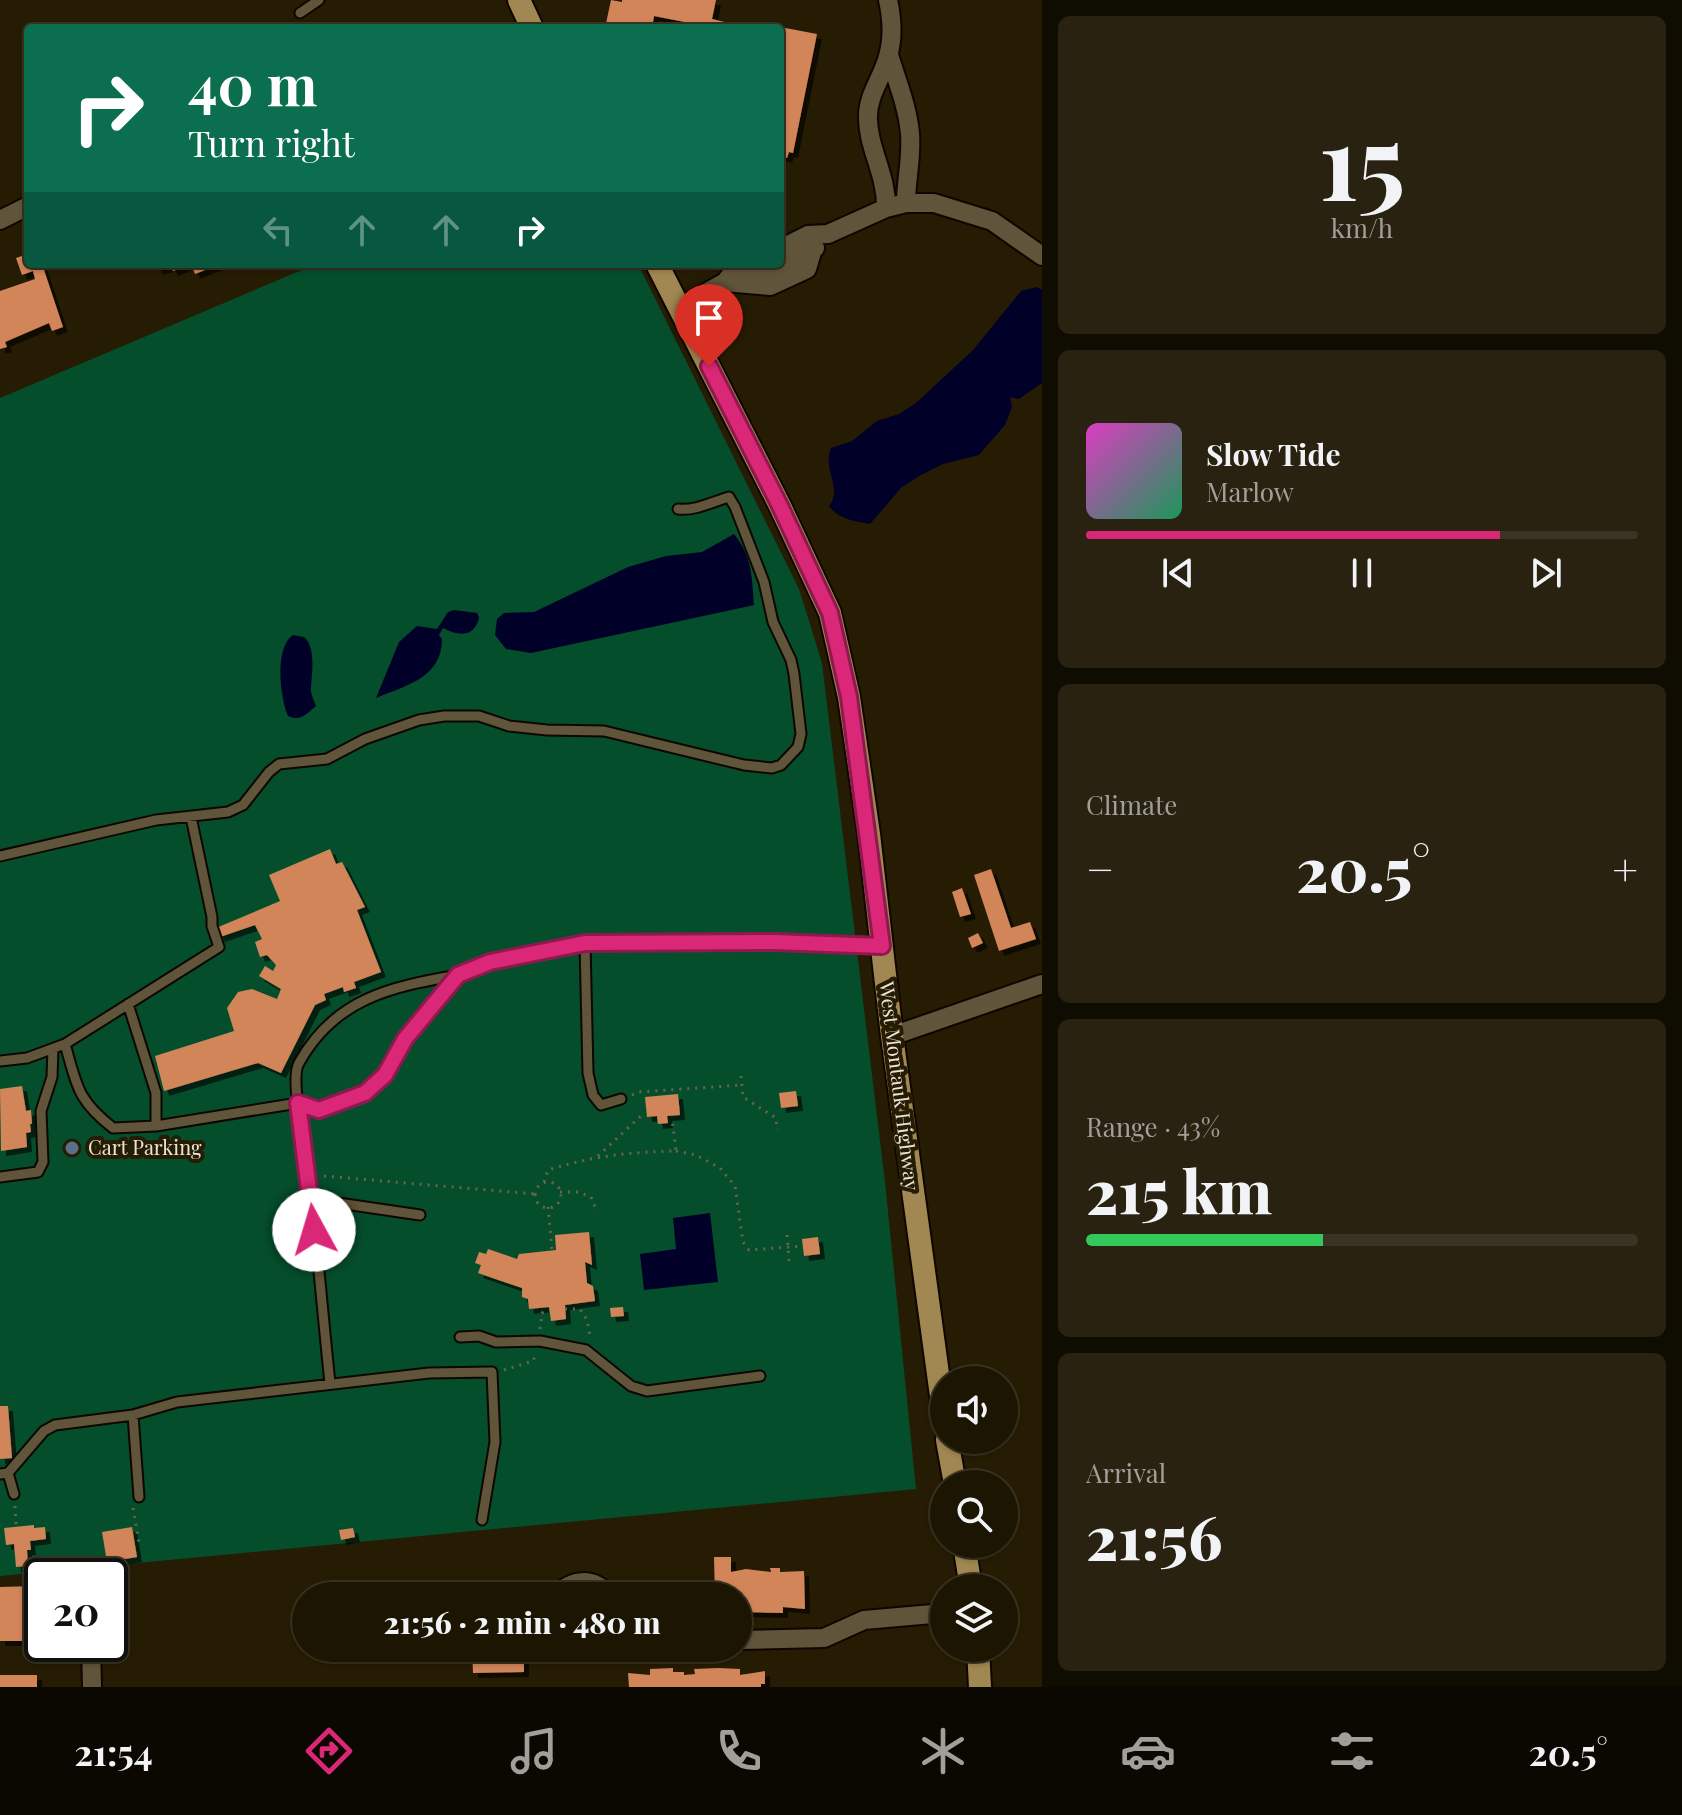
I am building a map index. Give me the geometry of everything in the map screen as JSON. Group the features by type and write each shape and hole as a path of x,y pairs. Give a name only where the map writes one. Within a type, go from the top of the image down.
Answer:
{"main road":[{"path":"519,0 530,24"},
{"name":"West Montauk Highway","path":"659,268 780,506 830,613 849,697 937,1366"},
{"path":"979,1662 980,1687"}],"street":[{"path":"886,208 886,192 867,118 873,91 889,55 892,19 888,0"},
{"path":"889,55 907,112 910,134 906,203"},
{"path":"784,247 808,235 828,234 886,208 906,203 934,203 979,215 1011,232 1042,256"},
{"path":"0,220 24,208"},
{"path":"725,282 770,286 803,271 807,269 812,252 828,234"},
{"path":"680,308 725,282 740,268"},
{"path":"892,1036 1042,984"},
{"path":"752,1640 824,1638 864,1620 930,1614"},
{"path":"91,1662 92,1687"}],"lane":[{"path":"300,13 319,0"},
{"path":"0,856 156,820 228,812 243,805 279,764 327,759 365,739 419,720 444,716 479,716 509,726 547,730 604,731 744,765 772,768 781,765 798,747 801,734 794,674 791,660 773,622 764,582 735,507 729,497 694,509 678,509"},
{"path":"0,1061 27,1058 65,1044 219,947 212,926 191,817"},
{"path":"330,1383 309,1173 298,1103 297,1065 327,1025 367,997 408,984 458,975 490,962 585,943 773,942 882,946"},
{"path":"585,943 588,1073 593,1095 601,1105 621,1099"},
{"path":"65,1044 77,1088 90,1110 113,1128 156,1126 298,1103 319,1110 365,1093 385,1075 405,1039 458,975"},
{"path":"128,1004 156,1093 156,1126"},
{"path":"0,1177 38,1172 43,1162 41,1111 52,1077 53,1049"},
{"path":"311,1199 420,1215"},
{"path":"460,1337 479,1336 496,1342 540,1341 586,1350 631,1386 647,1391 760,1376"},
{"path":"14,1494 4,1474 44,1431 55,1425 133,1415 177,1402 330,1383 429,1373 492,1372 495,1442 482,1520"},
{"path":"133,1415 139,1497"}],"path":[{"path":"741,1076 743,1097 776,1118 777,1130"},
{"path":"621,1099 639,1092 742,1085"},
{"path":"598,1156 644,1113"},
{"path":"672,1119 676,1151"},
{"path":"544,1182 556,1185 560,1192 559,1201 548,1207 540,1205 535,1194 548,1170 598,1156 676,1151 696,1155 720,1168 735,1186 743,1242 749,1250 803,1246"},
{"path":"309,1173 535,1194"},
{"path":"560,1192 578,1192 591,1197 597,1212"},
{"path":"548,1207 552,1250"},
{"path":"787,1235 789,1261"},
{"path":"565,1309 580,1309 587,1320 591,1334 586,1350"},
{"path":"139,1497 133,1508 139,1543"}],"green space":[{"path":"307,268 640,268 799,589 822,663 885,1182 916,1489 128,1564 128,1558 24,1558 24,1574 0,1576 0,398"}],"water":[{"path":"1037,287 1042,290 1042,383 1019,399 1010,397 1012,407 1005,425 979,455 943,464 902,487 870,524 837,514 829,506 834,493 829,464 831,448 852,441 877,421 899,414 916,403 973,350 1021,291"},
{"path":"734,534 748,559 754,605 531,653 506,649 495,635 497,619 504,613 534,612 628,567 666,556 702,552"},
{"path":"448,612 477,613 477,624 465,634 443,628 439,635 442,639 440,652 429,672 410,684 376,698 399,642 417,626 437,629"},
{"path":"293,635 304,637 310,647 311,689 316,706 296,718 288,716 280,674 283,651"},
{"path":"710,1213 718,1282 644,1290 640,1254 676,1249 673,1218"}],"building":[{"path":"611,0 716,0 712,19 733,24 695,24 654,16 653,24 606,24"},
{"path":"784,28 817,34 793,153 789,152 787,158 784,157"},
{"path":"24,255 24,268 43,268 63,327 52,331 49,323 5,342 7,347 0,349 0,291 35,279 33,271 22,275 16,258"},
{"path":"193,268 210,268 195,274"},
{"path":"330,849 336,864 342,862 365,907 357,910 381,972 354,982 356,988 344,992 343,987 324,994 326,1000 315,1005 281,1073 258,1063 164,1091 155,1056 234,1031 227,1008 238,992 252,989 277,999 281,989 259,976 265,966 273,971 276,965 267,955 260,957 255,942 262,939 255,925 220,937 216,928 280,901 269,875"},
{"path":"991,869 1011,928 1030,922 1036,939 999,951 974,875"},
{"path":"962,888 971,914 960,917 952,892"},
{"path":"978,933 983,943 972,948 968,938"},
{"path":"22,1086 26,1111 31,1110 31,1132 26,1133 27,1147 1,1151 0,1089"},
{"path":"796,1091 798,1106 781,1108 779,1093"},
{"path":"678,1094 680,1115 667,1116 668,1123 658,1124 657,1116 647,1117 645,1097"},
{"path":"589,1232 592,1265 585,1262 587,1283 593,1286 595,1301 565,1305 566,1319 551,1321 549,1307 529,1309 528,1299 522,1297 522,1288 478,1273 481,1265 475,1263 479,1252 486,1254 488,1249 517,1259 519,1254 556,1250 555,1235"},
{"path":"818,1237 820,1254 804,1256 802,1239"},
{"path":"623,1307 624,1316 611,1317 610,1308"},
{"path":"0,1406 8,1406 12,1458 0,1459"},
{"path":"45,1527 46,1539 30,1541 31,1550 27,1550 24,1566 16,1567 14,1544 6,1545 4,1528"},
{"path":"132,1527 137,1557 106,1558 102,1532"},
{"path":"353,1528 355,1537 341,1540 339,1530"},
{"path":"714,1557 731,1557 731,1572 746,1569 771,1572 770,1568 780,1568 780,1572 804,1571 805,1609 783,1607 783,1613 752,1612 752,1582 715,1582"},
{"path":"24,1586 24,1641 0,1641 0,1587"},
{"path":"473,1662 524,1662 524,1672 473,1673"},
{"path":"673,1668 673,1672 684,1672 684,1675 695,1674 694,1669 740,1669 740,1675 765,1671 765,1684 761,1687 629,1687 628,1673 650,1675 650,1669"},
{"path":"0,1675 37,1675 37,1687 0,1687"}],"place":[{"name":"Cart Parking","path":"72,1148"}],"route":[{"path":"314,1230 298,1103 319,1110 365,1093 385,1075 405,1039 458,975 490,962 585,943 773,942 882,946 849,697 830,613 709,366"}]}
